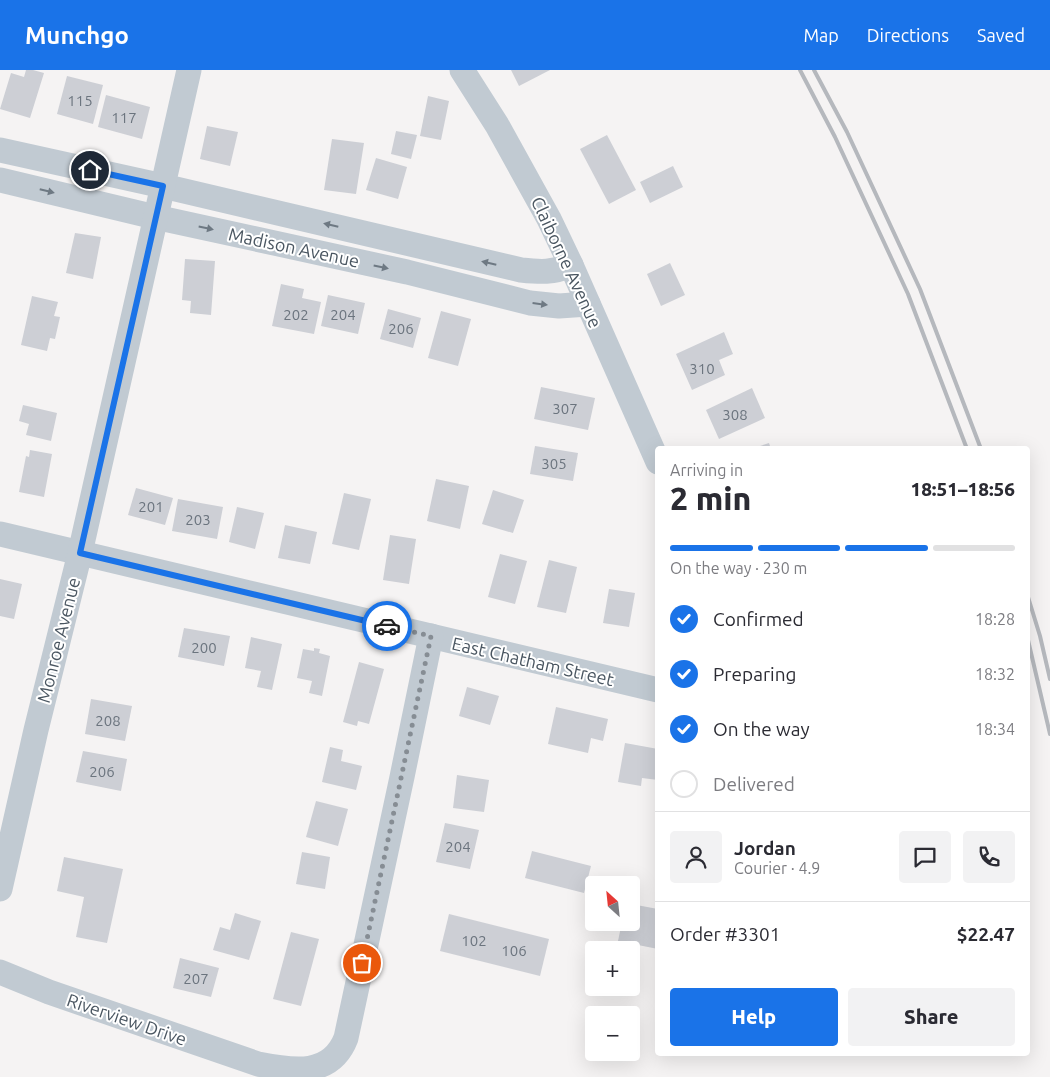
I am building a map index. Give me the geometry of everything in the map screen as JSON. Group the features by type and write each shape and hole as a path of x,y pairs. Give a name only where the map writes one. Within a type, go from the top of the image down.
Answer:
{"street":[{"name":"Monroe Avenue","path":"0,889 36,730 80,553 189,70"},
{"name":"Claiborne Avenue","path":"462,70 497,125 544,210 571,265 655,455"},
{"name":"Madison Avenue","path":"0,150 163,186 521,270 545,272 571,265"},
{"name":"Madison Avenue","path":"0,180 155,217 407,272 530,303 559,306 588,304"},
{"name":"East Chatham Street","path":"0,534 655,689"},
{"name":"Riverview Drive","path":"0,972 49,992 254,1063 306,1071 321,1067 334,1059 343,1046 348,1028 431,636"}],"building":[{"path":"26,70 44,73 30,118 0,109 11,73 24,77"},
{"path":"511,70 550,70 519,86"},
{"path":"67,76 103,85 93,124 57,114"},
{"path":"106,95 150,107 142,139 98,127"},
{"path":"428,96 449,101 441,140 420,136"},
{"path":"207,126 238,132 230,166 200,159"},
{"path":"396,131 417,135 411,159 391,154"},
{"path":"607,135 636,190 609,204 580,149"},
{"path":"332,139 364,143 356,194 324,190"},
{"path":"376,158 407,167 398,199 366,190"},
{"path":"673,166 683,187 650,203 640,182"},
{"path":"75,233 101,237 93,279 66,273"},
{"path":"185,259 215,261 211,315 190,313 191,301 182,300"},
{"path":"670,263 685,295 661,306 647,274"},
{"path":"281,284 304,289 302,298 321,302 314,334 272,326"},
{"path":"328,295 365,303 358,334 321,326"},
{"path":"32,296 58,302 54,316 60,317 55,339 50,338 47,351 21,345"},
{"path":"388,309 421,318 413,348 380,339"},
{"path":"441,311 471,319 458,366 428,358"},
{"path":"724,332 733,354 719,360 725,375 692,390 676,354"},
{"path":"541,387 595,398 588,430 534,419"},
{"path":"752,388 765,418 719,439 706,410"},
{"path":"23,405 57,413 51,441 26,435 29,424 19,421"},
{"path":"535,446 578,453 573,481 530,474"},
{"path":"30,450 52,454 44,497 19,492 26,456 29,457"},
{"path":"436,479 469,486 460,529 427,521"},
{"path":"136,488 173,498 165,525 128,515"},
{"path":"493,490 524,500 513,533 482,524"},
{"path":"344,493 371,499 359,550 332,544"},
{"path":"178,499 223,507 217,539 172,531"},
{"path":"237,507 264,513 255,549 229,542"},
{"path":"285,525 317,532 310,564 278,558"},
{"path":"390,535 416,539 409,584 383,580"},
{"path":"500,554 527,561 515,604 488,597"},
{"path":"549,560 577,567 566,613 537,607"},
{"path":"0,579 22,584 14,619 0,616"},
{"path":"609,589 635,593 629,627 603,623"},
{"path":"184,628 230,636 224,666 178,657"},
{"path":"251,637 282,644 272,690 257,687 261,671 245,668"},
{"path":"314,648 320,649 319,653 330,656 322,696 309,693 312,681 297,678 303,649 314,651"},
{"path":"359,662 384,669 369,724 358,721 357,726 343,722"},
{"path":"467,687 499,696 490,725 459,716"},
{"path":"91,699 132,706 125,741 85,734"},
{"path":"556,707 608,719 603,741 591,738 588,753 548,744"},
{"path":"625,743 655,748 655,780 642,778 641,786 618,782"},
{"path":"330,747 343,750 341,761 362,766 356,790 322,782"},
{"path":"83,751 127,759 121,791 76,782"},
{"path":"457,775 489,780 484,812 453,808"},
{"path":"316,801 348,809 338,846 306,837"},
{"path":"445,823 479,830 470,869 436,862"},
{"path":"532,851 591,866 588,876 585,876 584,893 525,878"},
{"path":"302,852 330,857 325,889 296,884"},
{"path":"64,857 123,869 107,943 76,937 84,897 57,891"},
{"path":"640,906 655,908 655,948 640,945 640,941 618,941 620,931 640,931"},
{"path":"235,913 261,921 249,960 213,950 220,927 230,930"},
{"path":"449,914 549,939 540,976 440,951"},
{"path":"291,932 319,939 301,1006 273,999"},
{"path":"180,958 219,968 211,997 173,988"}],"railway":[{"path":"800,70 835,137 908,294 966,446"},
{"path":"814,70 847,132 920,289 980,446"},
{"path":"1030,604 1050,679"},
{"path":"1030,649 1050,734"}],"way so far":[{"path":"362,963 431,636 387,626"}],"route":[{"path":"90,170 163,186 80,553 387,626"}]}
